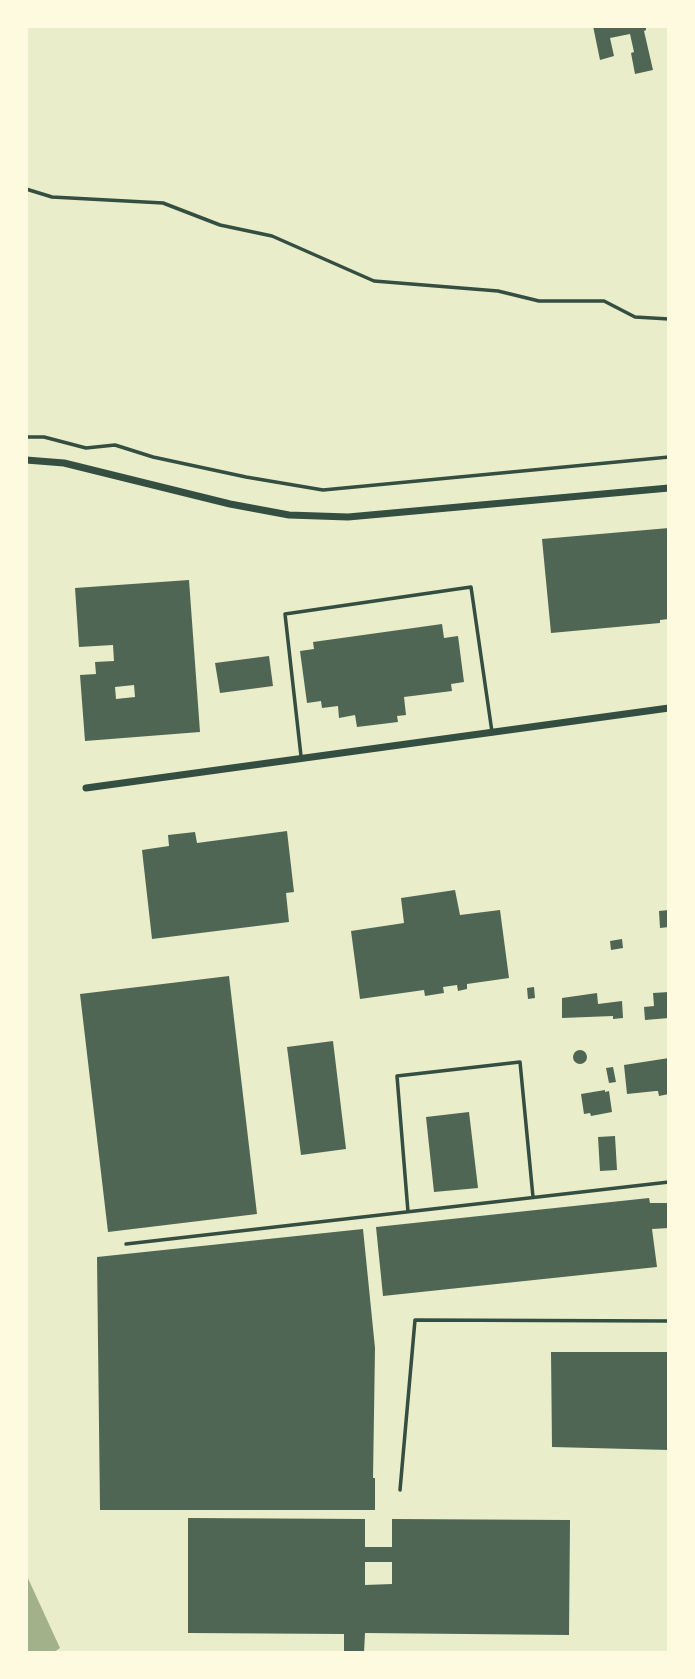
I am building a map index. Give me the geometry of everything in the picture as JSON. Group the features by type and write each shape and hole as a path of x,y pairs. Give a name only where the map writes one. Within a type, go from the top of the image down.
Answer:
{"street":[{"path":"26,460 64,463 289,515 348,517 669,488"},
{"path":"86,788 669,708"}],"lane":[{"path":"301,758 285,614 471,587 492,732"},
{"path":"408,1212 397,1076 520,1062 533,1197"},
{"path":"126,1244 669,1182"},
{"path":"400,1490 415,1320 669,1321"}],"path":[{"path":"26,189 52,197 163,203 220,225 272,236 374,281 498,290 539,301 604,301 635,317 669,319"},
{"path":"26,437 44,438 86,448 115,445 153,457 323,491 669,457"}],"shaded area":[{"path":"26,1574 60,1648 53,1653 26,1651"}],"building":[{"path":"593,26 646,26 644,31 653,70 635,74 630,34 610,38 614,56 600,60"},
{"path":"669,528 669,619 660,620 660,623 551,633 542,539"},
{"path":"189,580 200,732 85,741 80,675 96,674 95,662 114,661 113,645 79,647 75,588","holes":["134,685 135,697 116,699 115,687"]},
{"path":"442,624 444,638 458,636 464,682 451,684 452,691 404,697 406,715 397,716 398,722 357,727 355,715 339,718 338,706 322,708 321,701 307,703 300,651 314,649 313,642"},
{"path":"269,656 273,686 220,693 215,663"},
{"path":"287,831 294,892 286,893 289,922 152,939 142,850 169,846 168,835 195,832 197,843"},
{"path":"455,890 460,915 500,910 509,978 467,984 467,989 458,991 457,985 443,987 444,993 425,996 424,990 360,999 351,931 404,923 401,898"},
{"path":"669,910 669,927 660,928 659,911"},
{"path":"622,939 623,948 611,950 610,941"},
{"path":"229,976 257,1214 108,1232 80,994"},
{"path":"534,987 535,998 528,999 527,988"},
{"path":"669,992 669,1018 645,1020 644,1007 654,1006 653,993"},
{"path":"597,993 598,1004 622,1001 623,1018 562,1018 562,998"},
{"path":"333,1041 346,1149 301,1155 287,1047"},
{"path":"580,1050 585,1052 585,1062 580,1064 575,1062 573,1057 575,1052"},
{"path":"669,1058 669,1094 659,1096 656,1091 627,1094 624,1065"},
{"path":"613,1067 616,1082 609,1083 606,1068"},
{"path":"609,1091 612,1112 591,1116 590,1113 584,1114 581,1094"},
{"path":"469,1112 478,1188 434,1192 426,1117"},
{"path":"615,1136 617,1170 600,1171 598,1137"},
{"path":"649,1198 650,1203 669,1203 669,1228 652,1229 657,1267 383,1296 376,1227"},
{"path":"363,1229 375,1348 375,1510 100,1510 97,1257"},
{"path":"551,1352 669,1352 669,1450 552,1447"},
{"path":"188,1518 365,1519 365,1547 392,1547 392,1519 570,1520 569,1635 365,1633 364,1653 344,1653 344,1634 188,1633","holes":["365,1562 392,1562 392,1584 365,1585"]}]}
